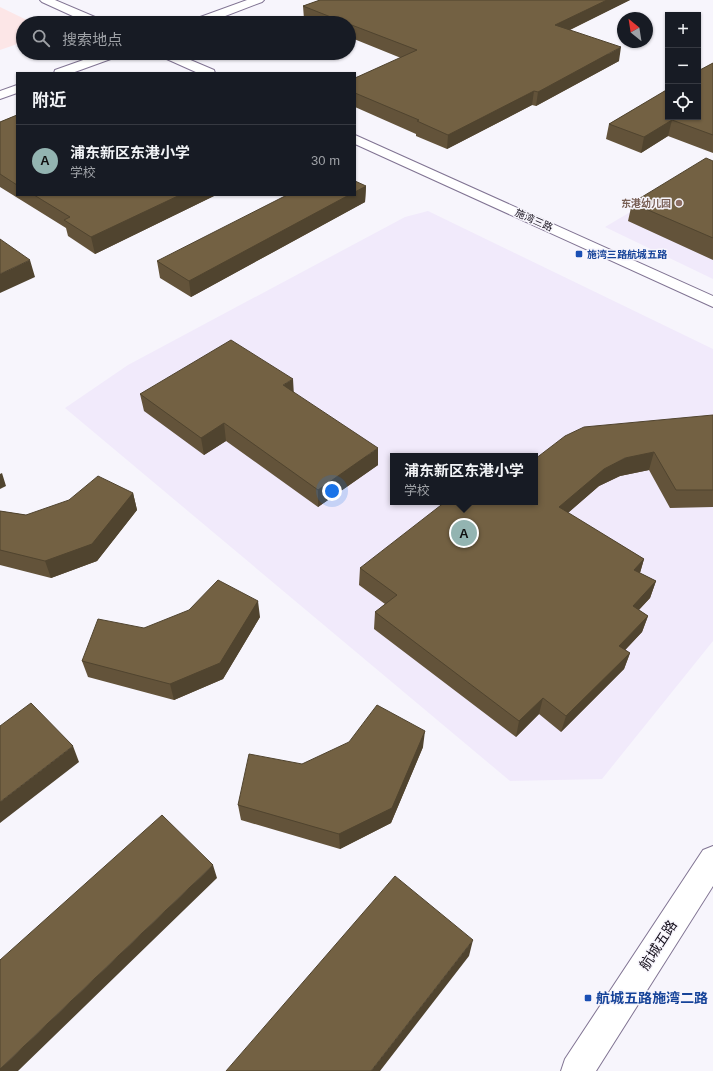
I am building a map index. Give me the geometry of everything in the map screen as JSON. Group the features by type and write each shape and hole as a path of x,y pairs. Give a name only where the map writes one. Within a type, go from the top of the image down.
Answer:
{"street":[{"path":"46,0 82,16"},
{"path":"215,16 258,0"},
{"path":"63,72 96,60"},
{"path":"180,60 207,72"},
{"path":"0,95 16,89"},
{"name":"施湾三路","path":"356,139 713,302"},
{"name":"航城五路","path":"577,1071 713,860"}],"shaded area":[{"path":"0,7 19,16 16,16 16,44 0,50"},
{"name":"东港幼儿园","path":"696,173 713,179 713,279 605,227"},
{"path":"428,211 713,349 713,641 602,779 510,781 65,408 128,365 405,217"}],"building":[{"path":"320,0 607,0 555,25 617,46 617,48 619,48 538,92 534,91 448,135 417,121 419,120 356,93 356,78 417,50 356,27 356,16 328,16 303,6"},
{"path":"713,63 713,135 672,120 701,120 701,69"},
{"path":"665,91 665,120 672,120 644,137 609,124"},
{"path":"16,115 16,184 0,174 0,122"},
{"path":"706,158 713,161 713,238 632,203"},
{"path":"356,181 366,186 356,191"},
{"path":"36,196 178,196 91,237 64,220 70,217"},
{"path":"285,196 347,196 189,281 157,261"},
{"path":"0,239 30,260 0,274"},
{"path":"231,340 293,379 283,385 378,448 318,490 224,423 201,438 140,394"},
{"path":"713,415 713,490 676,490 654,452 625,458 604,469 559,507 644,559 634,570 656,581 633,606 648,616 619,646 630,653 566,716 543,698 519,721 375,612 397,595 360,568 441,505 538,505 538,457 565,436 584,427"},
{"path":"98,476 133,493 92,544 45,561 0,550 0,511 26,515 69,500"},
{"path":"218,580 258,601 220,663 170,684 82,661 98,619 144,628 189,610"},
{"path":"31,703 73,746 0,802 0,726"},
{"path":"377,705 425,731 392,808 339,834 238,805 249,754 302,764 349,742"},
{"path":"162,815 213,865 0,1069 0,960"},
{"path":"395,876 473,940 371,1071 226,1071"}],"place":[{"name":"东港幼儿园","path":"679,203"},
{"name":"施湾三路航城五路","path":"579,254"},
{"name":"浦东新区东港小学","path":"464,533"},
{"name":"航城五路施湾二路","path":"588,998"}]}
